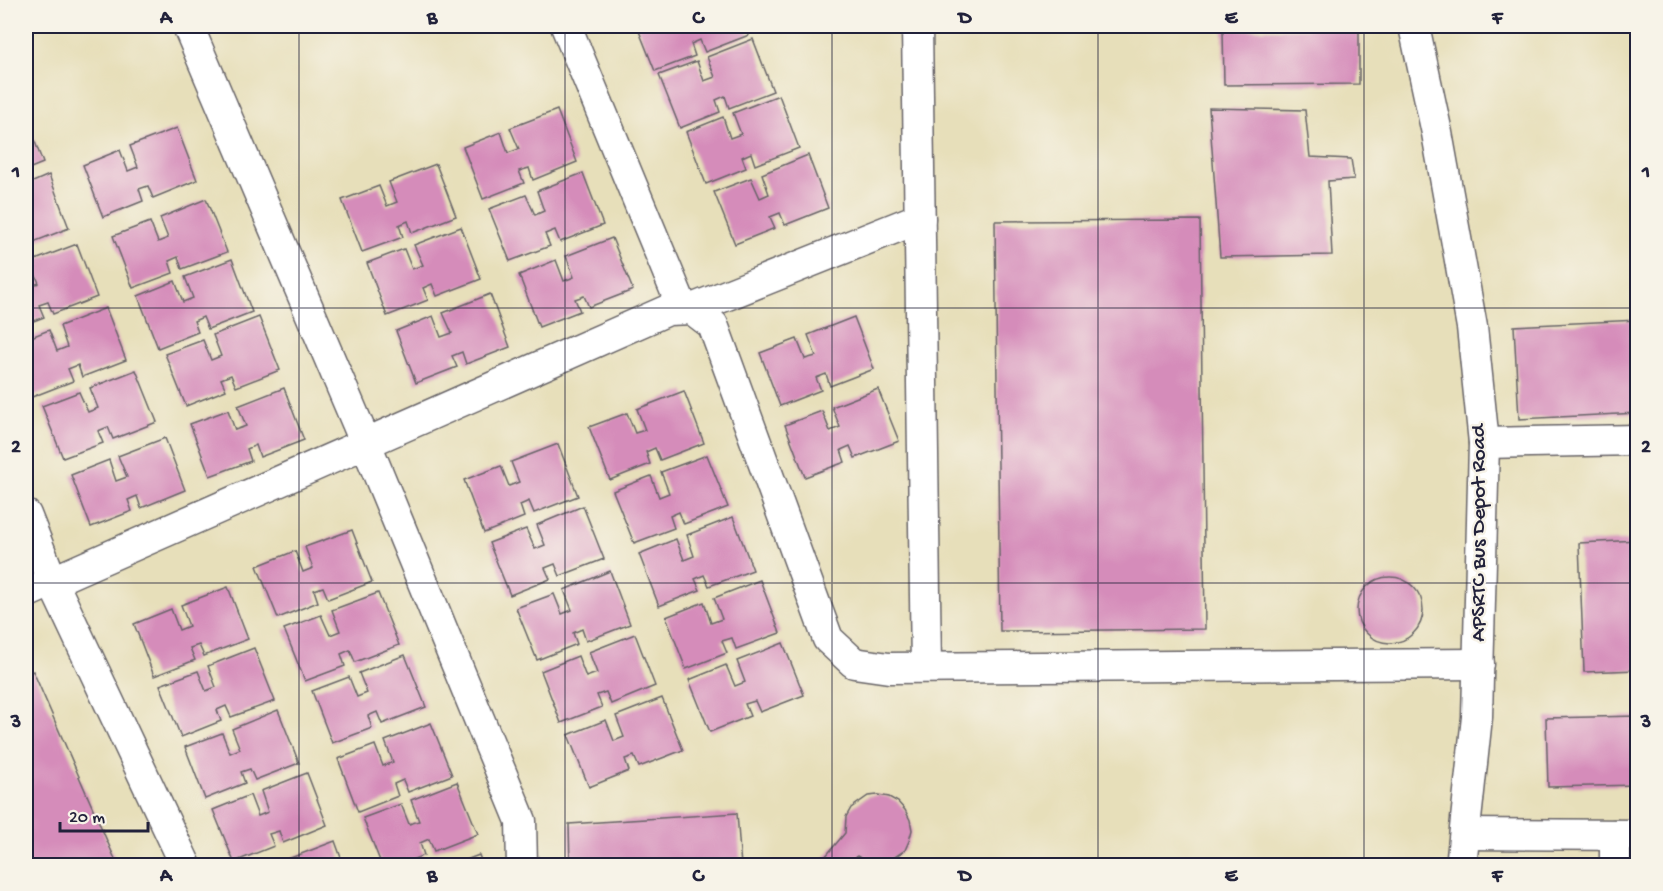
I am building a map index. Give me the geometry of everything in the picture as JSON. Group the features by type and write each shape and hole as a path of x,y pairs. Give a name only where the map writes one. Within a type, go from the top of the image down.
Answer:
{"street":[{"path":"188,26 366,444 521,821 522,866"},
{"path":"566,26 688,309 713,325 828,639 854,663 889,668 1479,664"},
{"path":"917,26 926,668"},
{"name":"APSRTC Bus Depot Road","path":"1416,27 1472,327 1484,443 1477,717 1461,866"},
{"path":"26,593 669,310 688,309 920,218"},
{"path":"1484,443 1638,440"},
{"path":"26,515 52,581 186,866"},
{"path":"1465,834 1626,835 1615,866"}],"building":[{"path":"637,26 745,26 749,35 705,52 700,40 691,44 695,56 655,71"},
{"path":"1359,28 1359,84 1224,85 1223,30"},
{"path":"753,39 773,91 729,108 725,96 716,100 720,112 680,128 659,75 697,61 704,81 715,77 707,57"},
{"path":"779,95 799,148 755,165 751,153 742,157 746,168 706,184 686,132 723,117 730,138 741,134 733,113"},
{"path":"1209,108 1305,110 1310,157 1351,159 1354,179 1328,181 1332,255 1220,257"},
{"path":"557,110 577,162 533,180 529,168 519,171 524,183 483,199 463,147 501,132 508,153 519,149 510,128"},
{"path":"26,118 43,163 26,170"},
{"path":"177,128 197,180 153,198 148,186 139,189 143,201 103,217 83,165 120,150 128,171 138,167 130,146"},
{"path":"808,155 828,208 785,225 780,213 770,217 775,228 735,244 714,192 751,178 760,198 769,194 762,174"},
{"path":"436,164 456,216 412,233 408,221 399,225 403,237 362,252 342,200 379,186 387,206 397,202 389,182"},
{"path":"583,173 603,225 560,242 555,230 545,234 550,246 510,261 489,209 526,195 535,215 544,211 537,191"},
{"path":"49,175 69,228 26,245 26,185"},
{"path":"206,199 227,252 182,269 178,257 169,261 173,273 133,288 113,236 150,222 158,242 168,238 160,218"},
{"path":"1200,220 1205,629 1000,631 995,221"},
{"path":"461,227 481,279 437,296 432,284 423,288 428,300 387,316 367,263 404,249 412,269 423,265 414,245"},
{"path":"612,238 633,290 589,307 584,296 575,299 580,311 539,327 519,275 556,260 564,281 574,277 566,256"},
{"path":"77,244 97,297 53,314 48,302 39,305 44,317 26,324 26,281 28,287 39,283 30,262"},
{"path":"232,259 252,312 208,329 203,317 194,321 198,332 158,348 138,296 175,281 183,302 193,298 185,277"},
{"path":"490,294 510,347 466,364 462,352 452,356 457,367 416,383 396,331 433,316 441,337 452,333 443,313"},
{"path":"106,308 126,360 82,377 78,365 68,369 73,381 32,397 26,380 26,339 49,330 57,351 67,347 60,326"},
{"path":"259,317 280,370 236,387 231,375 221,379 226,390 186,406 165,354 203,340 211,360 221,356 213,335"},
{"path":"854,317 874,369 830,386 826,374 816,378 821,390 780,406 760,353 797,339 805,359 816,356 808,335"},
{"path":"1638,320 1638,413 1519,419 1514,326"},
{"path":"136,370 157,422 113,439 108,427 98,431 103,443 63,458 42,406 79,392 88,412 98,408 90,388"},
{"path":"284,388 304,440 260,457 256,445 247,449 251,461 210,476 190,424 228,410 235,430 246,426 238,406"},
{"path":"878,389 899,441 855,458 850,446 841,450 845,462 805,477 785,425 822,411 830,431 840,427 832,407"},
{"path":"684,391 704,443 660,460 655,448 646,452 650,464 610,480 589,427 627,413 635,433 645,430 637,409"},
{"path":"165,438 185,490 141,508 137,496 128,500 132,511 91,527 71,475 109,460 116,481 127,477 118,456"},
{"path":"558,444 578,496 534,513 529,501 520,505 524,517 484,533 464,480 501,466 509,486 519,482 511,462"},
{"path":"707,455 728,507 684,524 679,512 670,516 674,528 634,543 613,491 651,476 659,497 669,493 661,472"},
{"path":"583,506 604,559 560,576 555,564 545,568 550,579 510,595 489,543 526,529 535,549 545,545 537,525"},
{"path":"733,517 753,570 709,586 704,575 695,579 700,590 659,606 639,554 676,539 684,560 694,556 687,535"},
{"path":"352,530 372,582 328,599 323,587 314,590 318,602 278,618 257,566 295,551 303,572 313,568 305,547"},
{"path":"1638,540 1638,670 1584,672 1579,543"},
{"path":"610,571 630,624 586,641 582,629 573,633 577,644 537,660 516,608 554,594 562,614 572,610 564,590"},
{"path":"1390,577 1403,579 1413,587 1421,597 1423,610 1421,623 1413,633 1403,641 1390,643 1377,641 1367,633 1359,623 1357,610 1359,597 1367,587 1377,579"},
{"path":"760,580 780,633 736,649 732,638 722,641 727,653 686,669 666,617 704,602 711,623 722,619 714,598"},
{"path":"228,587 248,639 204,656 199,645 190,648 195,660 154,676 134,624 171,609 179,630 189,626 181,605"},
{"path":"378,593 399,645 355,662 350,650 341,654 345,666 305,681 284,629 321,615 330,635 340,631 332,610"},
{"path":"635,634 655,686 611,704 606,692 597,695 602,707 561,723 541,671 578,656 586,677 597,673 589,652"},
{"path":"783,643 804,695 760,712 755,701 745,704 750,716 710,732 689,680 726,665 735,686 745,682 737,661"},
{"path":"254,648 275,701 231,717 226,706 217,710 221,721 181,737 160,685 198,671 206,691 216,687 208,666"},
{"path":"405,655 426,707 382,724 377,712 368,716 372,728 332,743 312,691 349,677 357,697 367,693 359,673"},
{"path":"33,671 118,866 26,866 26,674"},
{"path":"662,698 683,750 639,767 634,756 625,759 629,771 589,787 568,735 606,720 614,741 624,737 616,716"},
{"path":"278,710 299,763 255,780 250,769 241,772 245,783 205,799 185,747 222,733 230,753 240,749 232,729"},
{"path":"1638,716 1638,785 1548,787 1546,718"},
{"path":"431,723 452,775 408,792 403,780 394,784 398,796 358,812 338,759 375,745 383,766 393,762 385,741"},
{"path":"307,773 327,825 283,843 279,831 269,834 274,846 234,862 213,810 250,795 258,816 268,812 261,791"},
{"path":"457,782 478,834 434,851 429,839 420,843 424,855 397,866 382,866 363,818 401,804 409,824 419,821 411,800"},
{"path":"878,795 898,802 910,820 912,830 905,850 887,862 866,861 857,856 851,866 824,866 820,863 845,833 846,817 851,808 868,796"},
{"path":"737,813 741,866 570,866 569,824"},
{"path":"335,841 344,866 291,866 288,859"},
{"path":"479,855 483,866 453,866 453,865"}]}
